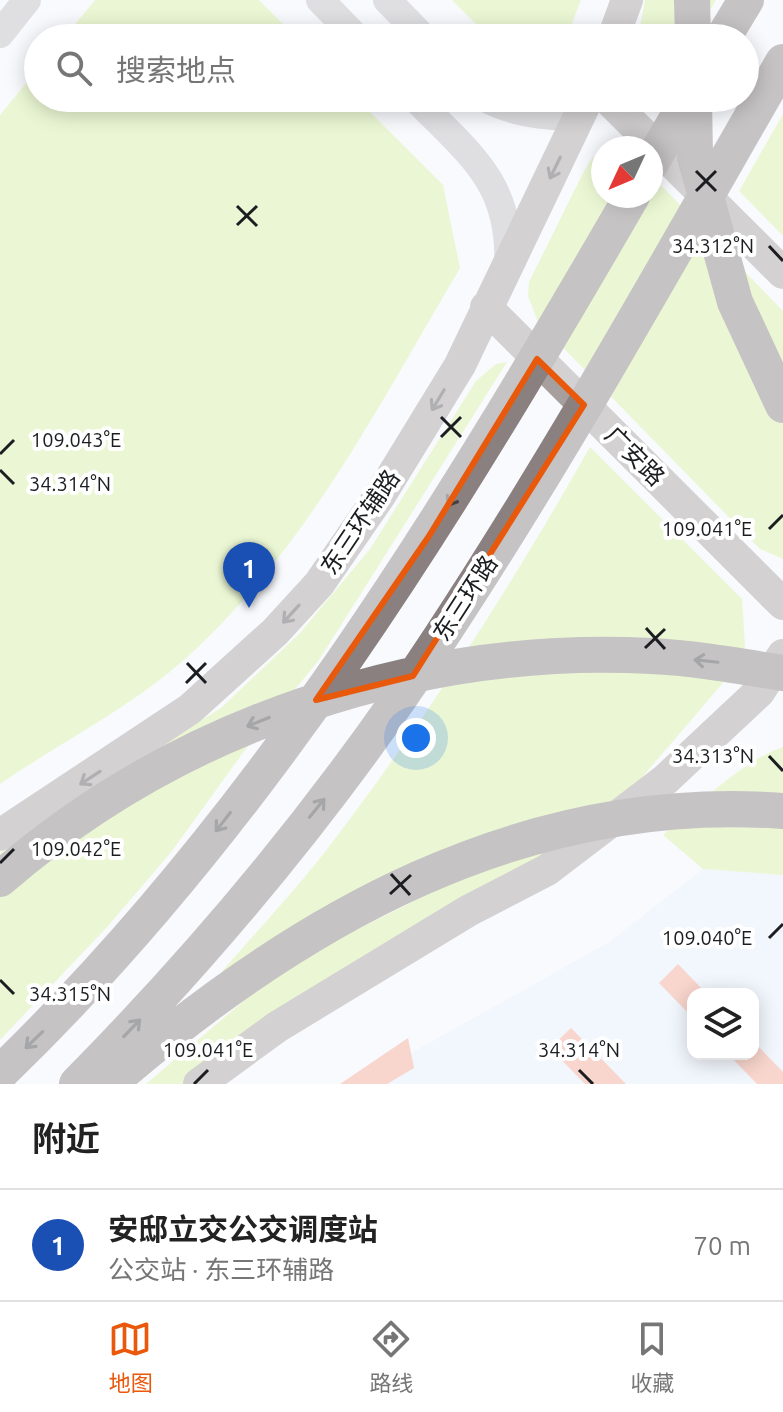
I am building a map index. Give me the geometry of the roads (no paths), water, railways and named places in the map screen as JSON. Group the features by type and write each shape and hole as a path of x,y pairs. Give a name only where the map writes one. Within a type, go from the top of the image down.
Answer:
{"highway":[{"path":"692,0 706,24"},
{"path":"725,24 746,0"},
{"name":"东三环路","path":"759,104 783,62"},
{"path":"663,143 682,112"},
{"path":"692,112 695,157 735,302 783,405"},
{"name":"东三环路","path":"77,1084 139,1021 338,782 439,640 550,465 754,112"},
{"path":"0,1073 49,1026 180,876 264,770 360,640 496,430 625,208"},
{"path":"0,879 59,831 156,771 246,727 339,693 393,680 506,661 590,656 650,656 783,673"},
{"path":"109,1084 189,1016 246,975 362,903 474,854 600,822 721,810 783,811"}],"main road":[{"path":"618,24 627,0"},
{"name":"东三环辅路","path":"0,835 190,709 275,632 319,584 381,494 460,365 581,112"},
{"path":"621,112 783,273"},
{"name":"广安路","path":"486,307 783,604"},
{"path":"199,1084 277,1027 468,911 547,870 665,780 759,692 783,655"}],"street":[{"path":"0,34 27,0"},
{"path":"320,0 343,24"},
{"path":"387,0 410,24"},
{"path":"428,112 493,182 509,241 508,265"}],"place":[{"name":"安邸立交公交调度站","path":"249,608"}]}
